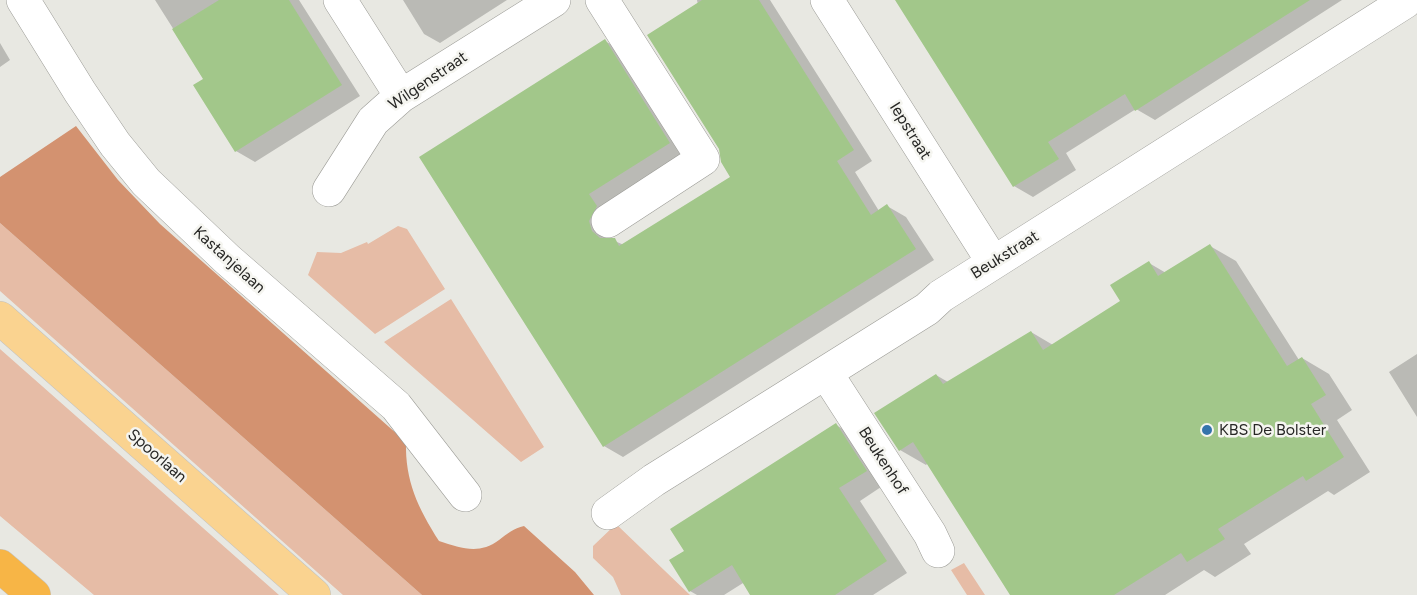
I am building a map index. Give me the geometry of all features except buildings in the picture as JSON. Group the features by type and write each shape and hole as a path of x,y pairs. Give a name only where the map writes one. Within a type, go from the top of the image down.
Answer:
{"highway":[{"path":"0,566 34,595"}],"main road":[{"name":"Spoorlaan","path":"0,318 314,595"}],"street":[{"name":"Kastanjelaan","path":"23,0 115,144 146,182 194,229 396,406 465,495"},
{"path":"340,0 401,96"},
{"name":"Wilgenstraat","path":"329,190 373,121 401,96 554,0"},
{"path":"602,0 703,159 608,221"},
{"name":"Iepstraat","path":"827,0 993,262"},
{"name":"Beukstraat","path":"608,513 654,480 927,309 940,296 993,262 1409,7"},
{"name":"Beukenhof","path":"826,373 930,534 938,551"}],"shaded area":[{"path":"76,126 118,180 160,224 406,442 410,482 414,494 439,541 462,548 477,549 492,545 524,526 575,572 594,595 422,595 0,223 0,177"},
{"path":"0,223 422,595 343,595 0,291"},
{"path":"398,226 407,229 445,289 375,334 308,275 317,252 341,253 367,242 368,244"},
{"path":"451,299 544,447 521,462 384,342"},
{"path":"0,349 279,595 94,595 0,516"},
{"path":"616,524 690,595 621,595 613,577 593,558 593,546"},
{"path":"964,563 985,595 967,595 951,570"}],"place":[{"name":"KBS De Bolster","path":"1207,430"}]}
